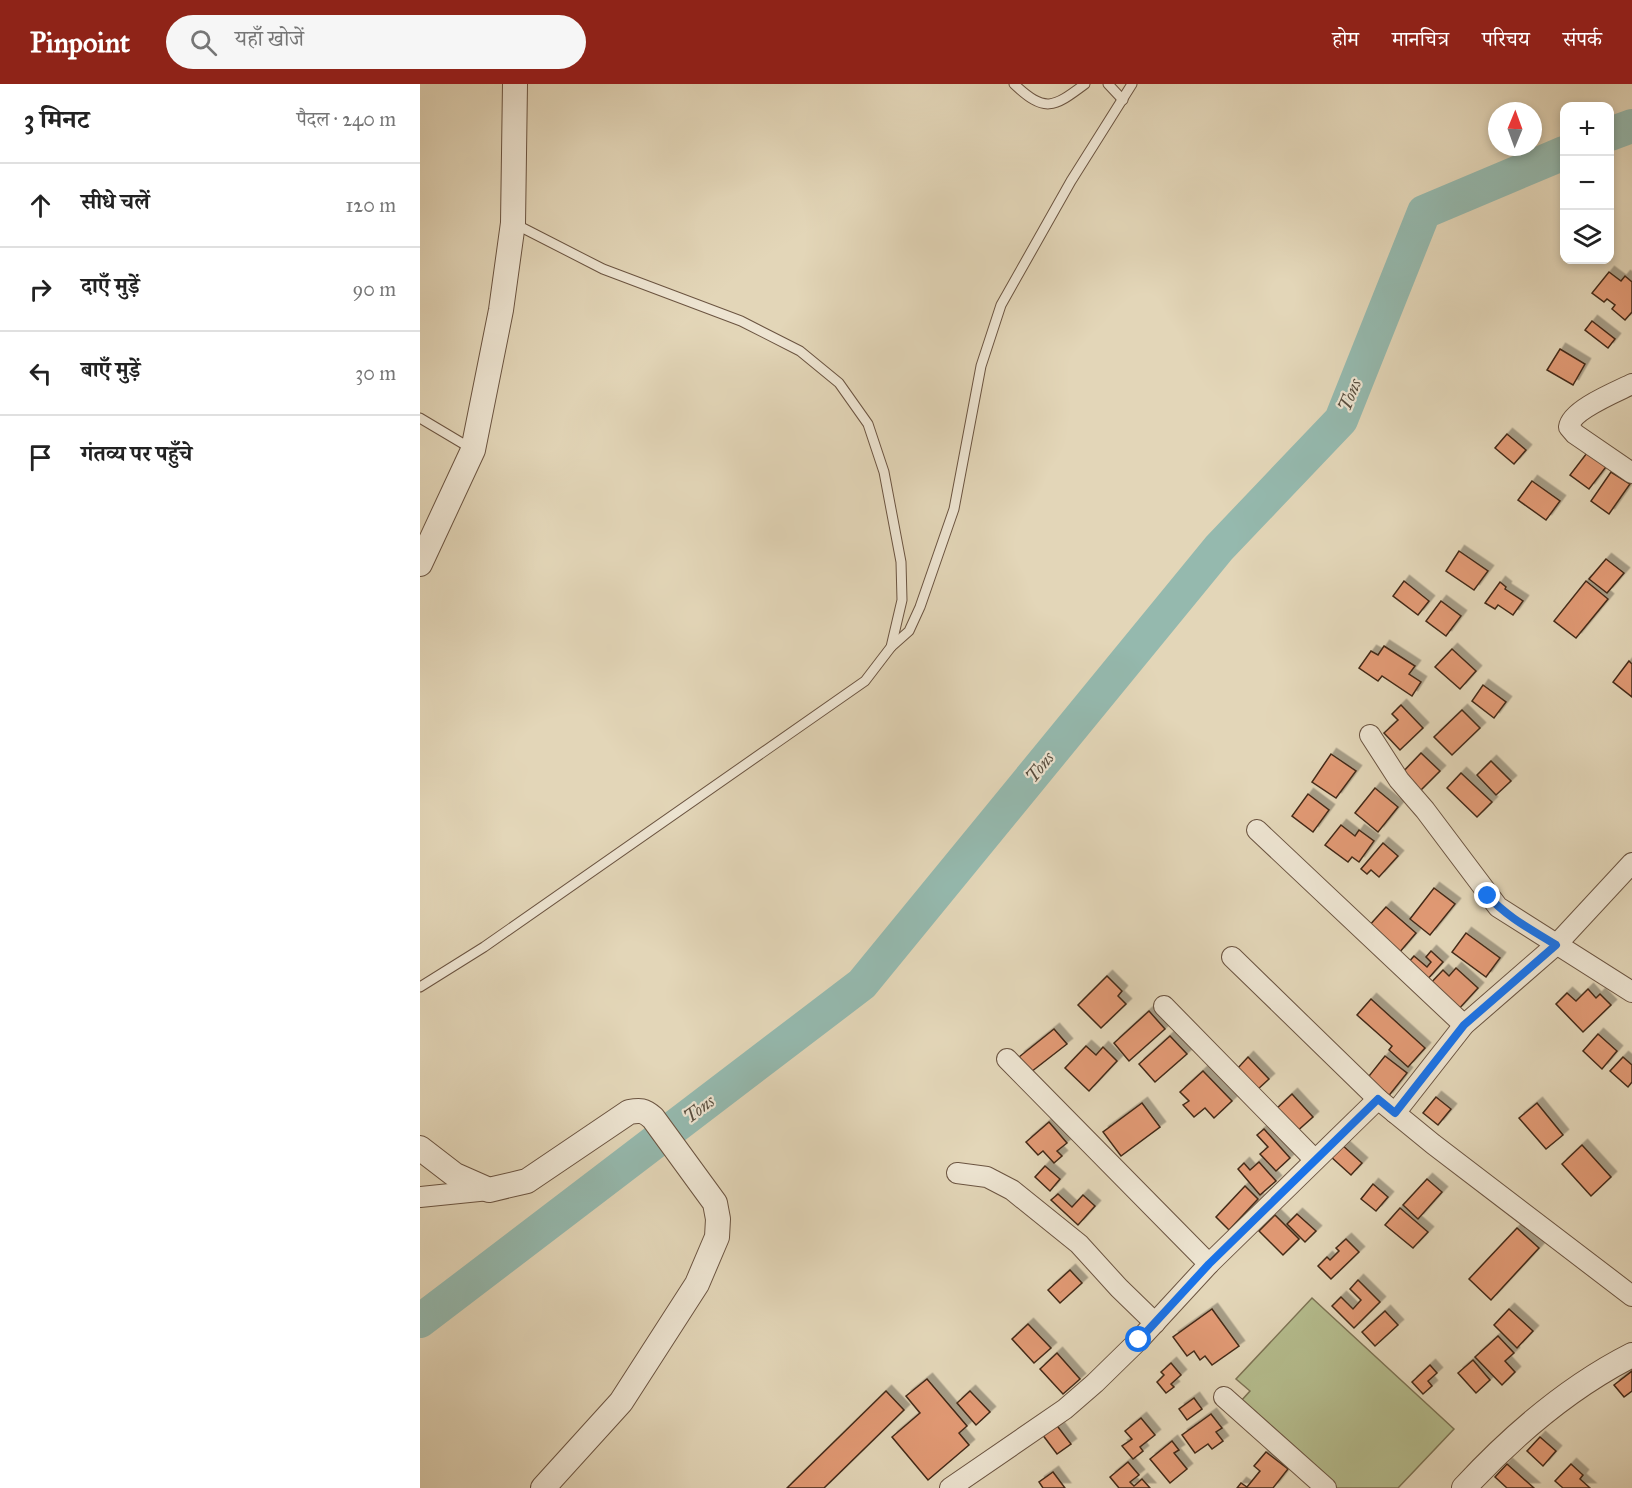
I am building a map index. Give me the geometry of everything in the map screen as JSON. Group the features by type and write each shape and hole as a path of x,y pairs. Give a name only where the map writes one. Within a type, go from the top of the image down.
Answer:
{"street":[{"path":"420,564 473,450 501,310 513,223 515,84"},
{"path":"1632,384 1578,412 1570,421 1569,427 1575,434 1632,472"},
{"path":"1370,735 1399,780 1425,810 1498,908 1632,992"},
{"path":"1257,830 1464,1025"},
{"path":"1395,1113 1464,1025 1556,945 1632,863"},
{"path":"1232,957 1378,1099 1433,1144 1632,1296"},
{"path":"1164,1006 1315,1160"},
{"path":"1007,1059 1209,1264"},
{"path":"950,1488 1065,1409 1102,1376 1209,1264 1378,1099"},
{"path":"420,1197 489,1190 526,1181 629,1112 639,1110 653,1118 715,1203 718,1219 717,1237 697,1284 621,1402 543,1488"},
{"path":"420,1148 455,1175 489,1190"},
{"path":"957,1173 987,1177 1012,1190 1079,1245 1155,1323"},
{"path":"1464,1488 1497,1452 1552,1404 1611,1365 1632,1355"},
{"path":"1224,1397 1326,1488"}],"lane":[{"path":"1014,84 1031,100 1045,105 1060,102 1085,84"},
{"path":"1108,84 1123,100"},
{"path":"420,987 494,940 838,701 865,681 891,647 909,631 920,607 954,509 981,366 1001,305 1071,181 1132,84"},
{"path":"513,223 603,269 741,321 800,351 839,383 868,424 884,472 895,526 901,562 902,600 891,647"},
{"path":"420,418 473,450"}],"green space":[{"path":"1312,1298 1454,1429 1398,1488 1336,1488 1241,1401 1250,1391 1236,1379"}],"building":[{"path":"1609,272 1621,281 1625,276 1632,282 1632,312 1625,320 1612,309 1615,305 1607,299 1604,302 1592,293"},
{"path":"1592,321 1615,339 1608,348 1585,330"},
{"path":"1560,349 1585,364 1573,385 1547,370"},
{"path":"1507,434 1526,450 1514,464 1495,448"},
{"path":"1590,449 1609,463 1589,489 1570,475"},
{"path":"1611,472 1630,484 1609,514 1591,501"},
{"path":"1532,481 1560,501 1546,520 1518,500"},
{"path":"1459,551 1488,571 1474,590 1446,571"},
{"path":"1606,559 1624,573 1607,593 1589,579"},
{"path":"1404,581 1429,601 1418,615 1393,596"},
{"path":"1586,581 1608,599 1576,638 1554,621"},
{"path":"1500,582 1506,587 1505,589 1523,601 1513,615 1498,605 1495,609 1485,603"},
{"path":"1441,601 1461,616 1446,636 1426,621"},
{"path":"1384,646 1415,666 1409,674 1421,682 1412,696 1382,676 1378,681 1359,668 1371,651 1378,655"},
{"path":"1452,649 1476,671 1460,689 1435,667"},
{"path":"1629,661 1632,664 1632,697 1613,682"},
{"path":"1483,685 1506,702 1494,718 1472,701"},
{"path":"1401,705 1423,728 1400,750 1384,733 1398,720 1392,714"},
{"path":"1462,710 1480,728 1452,755 1434,737"},
{"path":"1421,753 1440,771 1418,793 1400,775"},
{"path":"1331,754 1356,771 1336,798 1312,782"},
{"path":"1491,761 1511,781 1496,795 1477,775"},
{"path":"1461,773 1492,802 1477,817 1447,788"},
{"path":"1375,788 1398,807 1378,832 1355,813"},
{"path":"1308,794 1329,810 1313,832 1292,816"},
{"path":"1341,825 1355,836 1359,830 1374,841 1359,862 1352,857 1348,862 1325,845"},
{"path":"1383,843 1398,856 1379,877 1371,870 1367,874 1361,869"},
{"path":"1434,888 1455,904 1430,935 1410,919"},
{"path":"1386,907 1416,933 1399,953 1368,927"},
{"path":"1466,933 1500,958 1486,977 1452,952"},
{"path":"1431,951 1443,962 1426,981 1407,964 1414,956 1427,967 1431,962 1426,957"},
{"path":"1456,968 1478,988 1457,1011 1429,985 1443,970 1449,976"},
{"path":"1107,976 1122,991 1118,996 1126,1004 1101,1028 1078,1005"},
{"path":"1588,989 1596,998 1600,994 1611,1005 1583,1032 1556,1004 1567,993 1576,1001"},
{"path":"1371,999 1425,1048 1408,1067 1389,1050 1392,1046 1357,1015"},
{"path":"1149,1011 1165,1029 1129,1061 1114,1043"},
{"path":"1054,1029 1067,1044 1031,1072 1019,1057"},
{"path":"1598,1034 1617,1051 1602,1069 1583,1051"},
{"path":"1170,1036 1187,1054 1155,1082 1139,1064"},
{"path":"1086,1046 1096,1055 1103,1047 1117,1061 1089,1091 1065,1068"},
{"path":"1385,1056 1407,1073 1387,1098 1365,1081"},
{"path":"1248,1057 1269,1079 1257,1090 1237,1069"},
{"path":"1623,1057 1632,1065 1632,1082 1628,1087 1610,1071"},
{"path":"1203,1071 1232,1101 1214,1118 1205,1108 1194,1117 1183,1105 1189,1101 1180,1092"},
{"path":"1292,1094 1313,1117 1295,1133 1274,1111"},
{"path":"1436,1097 1451,1109 1438,1125 1423,1113"},
{"path":"1142,1103 1160,1127 1121,1156 1103,1132"},
{"path":"1537,1103 1563,1135 1546,1149 1519,1118"},
{"path":"1049,1122 1067,1143 1057,1151 1062,1156 1054,1163 1043,1151 1038,1155 1026,1142"},
{"path":"1264,1129 1290,1158 1276,1171 1260,1154 1268,1147 1257,1135"},
{"path":"1341,1144 1362,1163 1351,1175 1330,1156"},
{"path":"1582,1145 1611,1177 1591,1196 1562,1164"},
{"path":"1259,1162 1276,1181 1260,1195 1238,1169 1244,1163 1250,1170"},
{"path":"1045,1166 1060,1179 1050,1191 1035,1177"},
{"path":"1427,1179 1442,1192 1418,1219 1403,1205"},
{"path":"1373,1184 1388,1197 1376,1211 1361,1199"},
{"path":"1245,1186 1258,1199 1229,1230 1216,1217"},
{"path":"1058,1194 1072,1207 1083,1195 1095,1206 1078,1225 1051,1200"},
{"path":"1400,1208 1428,1232 1413,1248 1385,1225"},
{"path":"1297,1214 1316,1231 1305,1242 1287,1224"},
{"path":"1275,1215 1299,1239 1283,1255 1259,1231"},
{"path":"1517,1228 1539,1248 1491,1300 1469,1279"},
{"path":"1346,1239 1359,1252 1331,1279 1318,1266 1327,1257 1330,1260 1339,1251 1336,1248"},
{"path":"1070,1270 1082,1283 1060,1303 1048,1290"},
{"path":"1358,1280 1380,1302 1354,1328 1332,1306 1341,1297 1353,1309 1361,1300 1350,1289"},
{"path":"1212,1309 1239,1346 1212,1365 1205,1356 1200,1360 1194,1351 1187,1356 1173,1337"},
{"path":"1509,1309 1533,1331 1517,1348 1494,1325"},
{"path":"1385,1311 1398,1325 1375,1346 1362,1332"},
{"path":"1028,1324 1051,1348 1034,1363 1012,1339"},
{"path":"1498,1336 1514,1353 1505,1361 1515,1372 1502,1385 1475,1357"},
{"path":"1057,1353 1080,1379 1063,1394 1040,1369"},
{"path":"1473,1360 1490,1380 1476,1393 1458,1373"},
{"path":"1171,1363 1181,1375 1171,1384 1174,1387 1166,1393 1157,1382 1164,1375 1161,1372"},
{"path":"1430,1365 1437,1373 1428,1381 1432,1386 1423,1394 1412,1382"},
{"path":"1632,1371 1632,1391 1624,1397 1614,1385"},
{"path":"927,1379 967,1426 959,1433 969,1445 928,1480 892,1437 920,1413 906,1396"},
{"path":"886,1391 904,1410 824,1488 787,1488"},
{"path":"970,1391 990,1412 976,1425 957,1403"},
{"path":"1194,1398 1202,1409 1187,1420 1179,1409"},
{"path":"1211,1414 1222,1428 1216,1432 1223,1441 1212,1449 1208,1444 1195,1453 1182,1435"},
{"path":"1141,1418 1155,1435 1140,1447 1143,1451 1133,1459 1122,1446 1132,1439 1125,1431"},
{"path":"1055,1423 1071,1444 1057,1454 1042,1434"},
{"path":"1540,1437 1556,1451 1543,1466 1527,1451"},
{"path":"1172,1441 1179,1450 1174,1453 1187,1469 1170,1483 1150,1459"},
{"path":"1266,1452 1288,1469 1273,1488 1237,1488 1241,1483 1247,1487 1260,1471 1254,1466"},
{"path":"1128,1462 1139,1475 1130,1482 1134,1486 1142,1479 1150,1488 1119,1488 1110,1477"},
{"path":"1507,1464 1534,1488 1507,1488 1495,1477"},
{"path":"1571,1464 1583,1475 1580,1479 1590,1488 1563,1488 1555,1481"},
{"path":"1053,1472 1065,1488 1043,1488 1039,1482"}],"waterway":[{"name":"Tons","path":"1614,133 1632,126"},
{"name":"Tons","path":"420,1321 862,984 1219,548 1341,420 1424,212 1560,155"}],"route":[{"path":"1139,1340 1209,1264 1378,1099 1395,1113 1464,1025 1556,945 1498,908 1488,896"}]}
